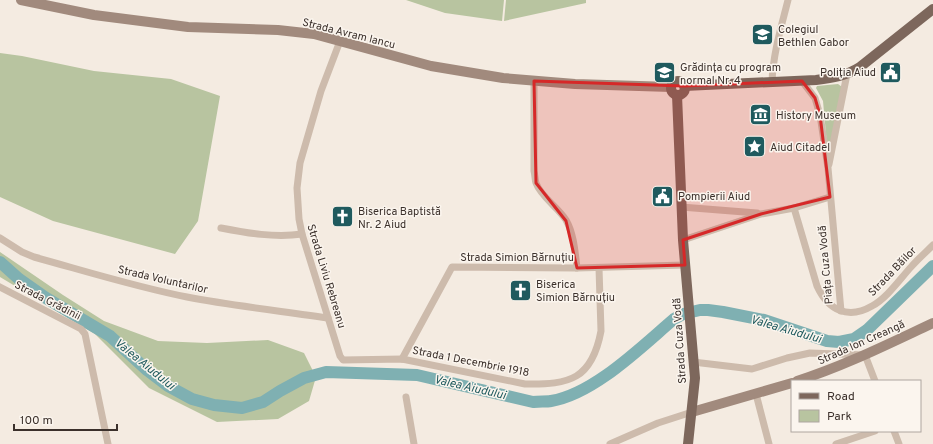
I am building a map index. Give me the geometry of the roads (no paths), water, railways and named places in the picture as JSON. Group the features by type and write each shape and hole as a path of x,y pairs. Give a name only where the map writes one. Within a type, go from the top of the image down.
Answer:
{"main road":[{"name":"Strada Avram Iancu","path":"21,0 51,4 102,16 188,27 278,30 314,34 431,66 503,78 674,91"},
{"path":"674,91 683,93 684,86 802,81 827,79 847,74 871,59 933,9"},
{"name":"Strada Cuza Vodă","path":"674,91 683,240 694,378 688,444"},
{"name":"Strada Ion Creangă","path":"800,380 822,373 865,355 933,323"},
{"path":"692,412 791,382"}],"street":[{"path":"772,82 772,72 778,34 788,0"},
{"name":"Strada Liviu Rebreanu","path":"340,40 321,91 300,163 297,188 299,219 302,234 340,356"},
{"path":"828,168 847,74"},
{"path":"534,81 534,171 536,183 540,191 560,212 566,221 571,232 577,268"},
{"path":"802,81 811,91 818,107 828,168"},
{"name":"Piața Cuza Vodă","path":"794,208 817,286 822,296 830,306 841,310 828,168"},
{"path":"683,240 761,214 794,208 830,196"},
{"path":"681,207 761,214"},
{"path":"221,228 270,235 289,236 302,234"},
{"name":"Strada Voluntarilor","path":"0,238 22,252 34,257 147,288 227,304 328,318"},
{"name":"Strada Băilor","path":"841,310 846,312 866,310 878,302 933,244"},
{"name":"Strada Simion Bărnuțiu","path":"402,359 452,267 599,268 685,265"},
{"name":"Strada 1 Decembrie 1918","path":"340,356 344,360 402,359 525,384 545,385 562,383 574,378 584,371 590,362 599,340 601,331 601,317 599,268"},
{"name":"Strada Grădinii","path":"0,287 81,329 85,334 108,444"},
{"path":"693,362 752,369 787,358 810,353 865,355 875,380"},
{"path":"756,394 770,444"},
{"path":"406,397 414,444"},
{"path":"610,444 658,423 692,412"},
{"path":"836,444 872,432"},
{"path":"894,432 898,444"}],"waterway":[{"name":"Valea Aiudului","path":"0,262 19,279 46,298 110,336 147,370 168,386 192,399 214,405 242,408 263,402 304,378 326,372 417,375 533,402 551,401 567,397 584,389 616,368 674,319 683,314 700,310 723,312 764,320 827,341 839,342 854,339 867,330 933,266"}],"place":[{"name":"Colegiul Bethlen Gabor","path":"763,35"},
{"name":"Poliția Aiud","path":"891,72"},
{"name":"Grădința cu program normal Nr. 4","path":"664,73"},
{"name":"History Museum","path":"760,115"},
{"name":"Aiud Citadel","path":"755,147"},
{"name":"Pompierii Aiud","path":"662,196"},
{"name":"Biserica Baptistă Nr. 2 Aiud","path":"343,217"},
{"name":"Biserica Simion Bărnuțiu","path":"520,290"}]}
